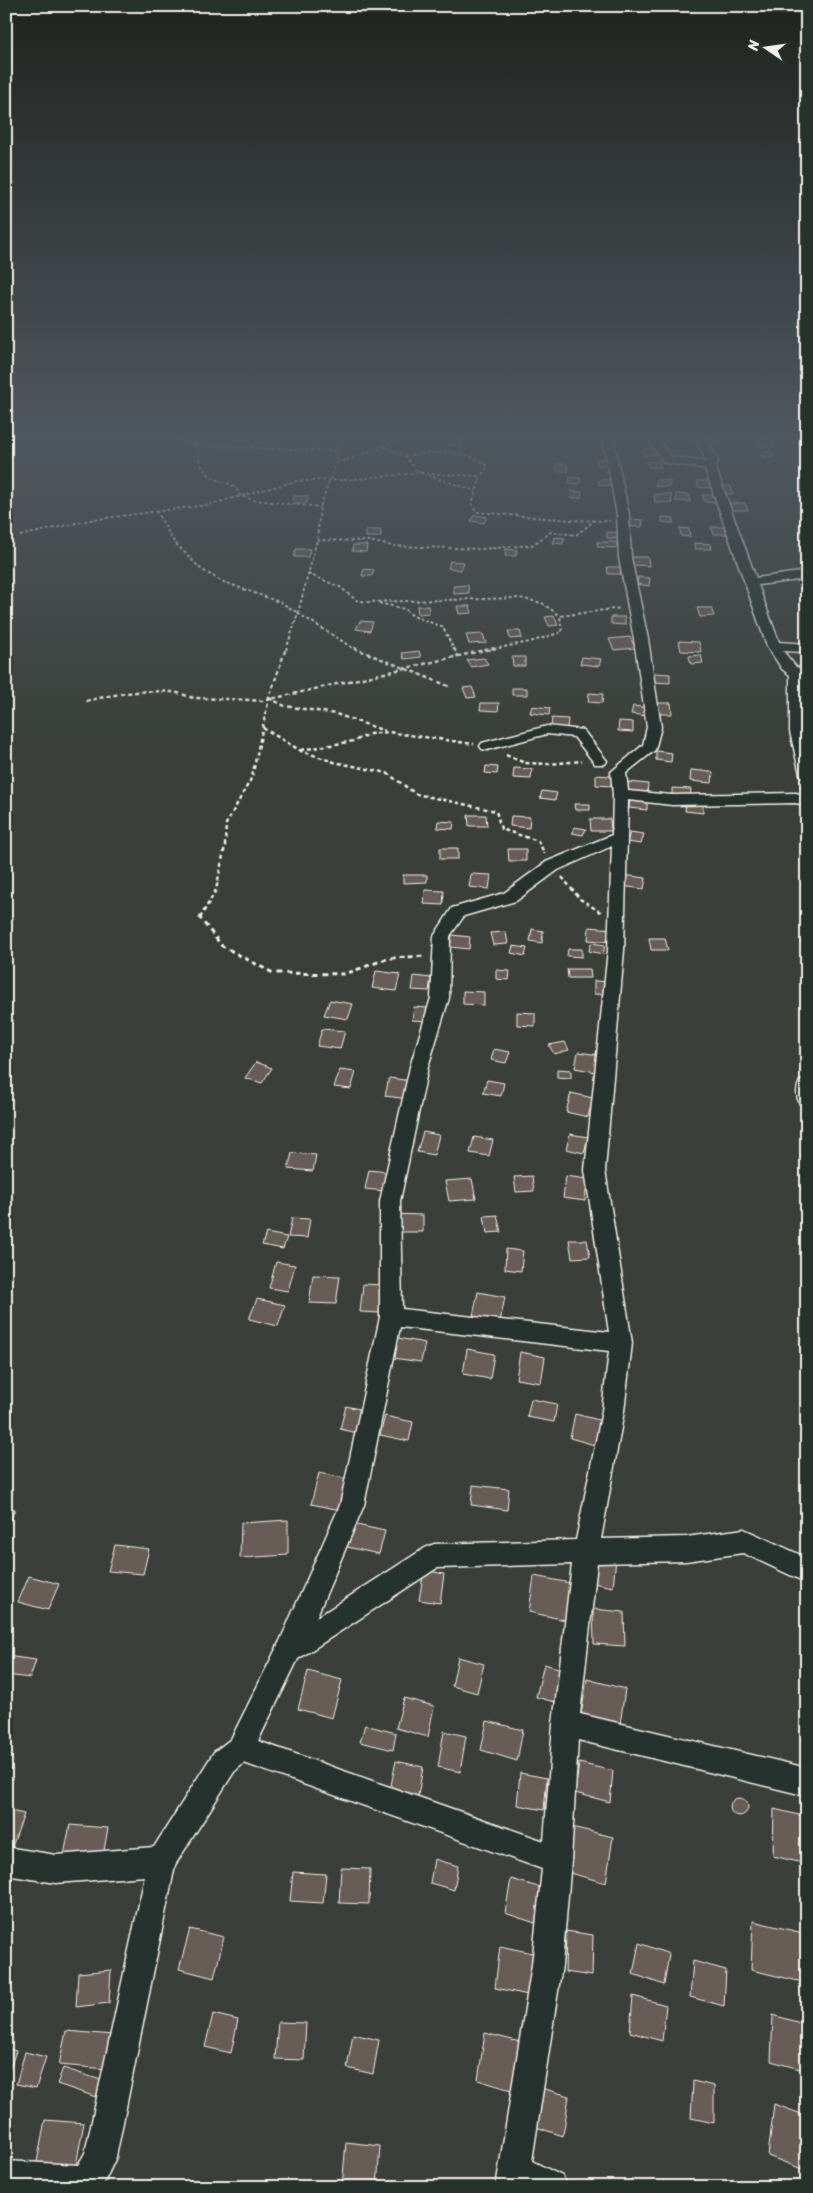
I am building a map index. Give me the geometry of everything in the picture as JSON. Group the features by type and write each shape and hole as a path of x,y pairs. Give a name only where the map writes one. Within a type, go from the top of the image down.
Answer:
{"street":[{"path":"551,2187 513,2178 547,1966 558,1860 566,1724 586,1553 613,1411 621,1343 595,1170 616,950 621,795 618,772 650,747 654,727 625,558 624,536"},
{"path":"734,536 774,646 791,671 802,675 797,732 807,774"},
{"path":"750,582 807,575"},
{"path":"774,646 807,648"},
{"path":"488,746 547,730 578,733 600,761"},
{"path":"621,795 672,800 807,800"},
{"path":"6,2177 86,2184 100,2157 162,1860 224,1762 240,1748 289,1650 352,1505 391,1317 390,1201 419,1067 440,998 442,936 458,912 510,897 552,866 620,837"},
{"path":"391,1317 621,1343"},
{"path":"289,1650 434,1556 686,1549 744,1541 807,1570"},
{"path":"566,1724 807,1782"},
{"path":"240,1748 558,1860"},
{"path":"6,1862 56,1869 162,1860"}],"path":[{"path":"170,536 193,562 220,581 260,594 298,613 349,646 451,687"},
{"path":"316,536 298,613 269,698 252,777 226,824 216,890 200,918 222,946 274,973 345,974 389,958 441,954"},
{"path":"316,540 368,541 393,546 482,549 532,545 545,536"},
{"path":"308,574 351,593 356,600 405,609 421,620 443,627 458,657"},
{"path":"371,602 520,598 539,600 560,616 634,607"},
{"path":"86,701 120,693 144,691 179,693 194,698 235,698 262,701 530,642 562,632 560,616"},
{"path":"269,698 285,706 336,714 388,732 488,746 525,763 600,761"},
{"path":"263,728 301,750 334,762 387,772 416,794 496,811 501,828 538,841 552,866 580,899 617,922"},
{"path":"301,750 354,741 370,734 388,732"}],"building":[{"path":"607,536 620,536 620,539 607,538"},
{"path":"555,537 565,538 563,544 553,543"},
{"path":"597,542 617,542 617,548 598,547"},
{"path":"694,543 711,544 712,549 695,549"},
{"path":"353,545 367,545 366,552 352,551"},
{"path":"296,549 310,549 308,557 294,557"},
{"path":"506,549 517,550 516,556 505,556"},
{"path":"632,557 648,557 649,566 633,565"},
{"path":"450,561 464,562 461,570 448,568"},
{"path":"607,567 622,567 623,574 608,574"},
{"path":"364,569 374,570 372,576 362,576"},
{"path":"638,577 650,578 649,586 637,584"},
{"path":"468,585 469,593 454,594 453,586"},
{"path":"417,606 428,606 429,613 418,614"},
{"path":"457,606 470,606 472,613 459,614"},
{"path":"697,608 711,608 714,616 700,617"},
{"path":"554,616 558,625 549,626 545,617"},
{"path":"611,617 625,617 625,625 611,624"},
{"path":"360,621 373,622 370,631 356,629"},
{"path":"508,631 520,631 522,638 510,639"},
{"path":"483,634 486,643 469,644 466,635"},
{"path":"630,637 635,648 614,650 609,639"},
{"path":"679,641 699,642 701,652 681,651"},
{"path":"419,651 421,657 404,659 402,653"},
{"path":"701,655 703,663 691,664 689,656"},
{"path":"512,657 525,657 525,666 513,666"},
{"path":"582,657 601,659 599,666 580,664"},
{"path":"484,658 488,664 471,667 467,660"},
{"path":"654,673 670,674 670,683 654,682"},
{"path":"472,687 476,697 467,698 463,688"},
{"path":"512,688 527,688 527,695 512,695"},
{"path":"589,693 603,694 602,703 588,702"},
{"path":"481,703 499,703 498,711 480,710"},
{"path":"654,703 671,703 672,714 655,714"},
{"path":"532,706 550,708 549,715 530,713"},
{"path":"633,706 649,708 647,716 631,714"},
{"path":"552,718 568,719 567,729 551,728"},
{"path":"619,721 633,722 633,732 618,731"},
{"path":"656,751 672,753 671,762 656,760"},
{"path":"486,766 498,767 497,774 485,773"},
{"path":"514,768 532,769 531,779 513,778"},
{"path":"691,770 713,772 712,783 690,781"},
{"path":"596,775 612,776 611,786 596,785"},
{"path":"628,782 648,784 647,794 626,792"},
{"path":"672,788 691,789 690,799 672,797"},
{"path":"542,791 557,793 555,800 540,798"},
{"path":"630,799 647,800 647,810 629,808"},
{"path":"686,802 703,803 703,813 685,811"},
{"path":"574,804 590,804 590,810 575,810"},
{"path":"468,815 486,815 487,826 469,826"},
{"path":"511,816 530,817 529,828 510,826"},
{"path":"590,819 610,819 611,831 591,831"},
{"path":"438,821 454,822 453,829 437,828"},
{"path":"574,827 586,829 583,835 572,833"},
{"path":"630,832 644,834 641,844 627,842"},
{"path":"440,848 458,848 458,859 440,859"},
{"path":"508,849 526,849 526,861 509,861"},
{"path":"471,874 491,875 489,889 469,887"},
{"path":"403,875 427,875 427,882 403,883"},
{"path":"623,875 646,878 644,889 621,886"},
{"path":"425,890 444,891 443,905 424,904"},
{"path":"589,927 613,929 612,942 588,940"},
{"path":"532,929 543,931 542,943 530,941"},
{"path":"506,932 508,944 493,945 490,933"},
{"path":"452,935 470,937 469,949 450,947"},
{"path":"649,938 665,938 668,950 651,950"},
{"path":"591,943 605,945 603,954 589,951"},
{"path":"513,946 527,948 525,956 511,953"},
{"path":"568,949 582,949 582,957 567,956"},
{"path":"567,969 590,969 591,978 568,978"},
{"path":"496,970 510,971 509,980 496,979"},
{"path":"376,971 400,974 396,991 372,988"},
{"path":"414,976 431,978 429,991 412,990"},
{"path":"594,981 613,982 613,995 594,994"},
{"path":"463,991 484,992 484,1005 463,1004"},
{"path":"330,1000 353,1004 348,1019 324,1015"},
{"path":"414,1007 428,1008 427,1021 412,1020"},
{"path":"517,1012 535,1013 535,1026 517,1025"},
{"path":"322,1029 345,1031 340,1049 317,1046"},
{"path":"565,1042 569,1050 554,1054 549,1045"},
{"path":"494,1049 510,1052 506,1063 491,1060"},
{"path":"578,1052 599,1055 596,1072 575,1068"},
{"path":"256,1062 272,1068 262,1083 245,1078"},
{"path":"557,1069 571,1070 571,1078 557,1077"},
{"path":"340,1070 356,1072 351,1089 334,1087"},
{"path":"389,1078 412,1081 408,1099 385,1096"},
{"path":"487,1080 504,1083 501,1096 483,1093"},
{"path":"571,1093 593,1098 588,1117 566,1112"},
{"path":"423,1132 439,1135 434,1155 417,1152"},
{"path":"570,1134 588,1137 584,1153 566,1149"},
{"path":"474,1137 493,1140 489,1156 470,1153"},
{"path":"292,1153 316,1155 313,1171 288,1169"},
{"path":"369,1170 388,1172 385,1191 365,1189"},
{"path":"532,1176 534,1191 516,1192 514,1177"},
{"path":"566,1176 587,1179 585,1201 563,1198"},
{"path":"472,1179 476,1199 449,1201 445,1181"},
{"path":"392,1214 423,1215 423,1232 392,1232"},
{"path":"497,1215 501,1232 487,1233 484,1216"},
{"path":"292,1218 310,1219 307,1238 288,1237"},
{"path":"266,1233 287,1237 283,1249 262,1245"},
{"path":"569,1240 587,1240 590,1257 572,1258"},
{"path":"506,1249 523,1251 521,1271 505,1269"},
{"path":"276,1262 295,1265 288,1291 269,1288"},
{"path":"313,1275 340,1276 336,1304 309,1303"},
{"path":"363,1284 383,1285 380,1313 360,1312"},
{"path":"478,1292 505,1297 500,1322 473,1316"},
{"path":"257,1299 285,1305 278,1326 249,1319"},
{"path":"398,1338 425,1343 421,1362 393,1358"},
{"path":"467,1349 494,1354 490,1379 463,1374"},
{"path":"520,1352 545,1357 541,1383 516,1379"},
{"path":"531,1399 557,1404 554,1422 527,1417"},
{"path":"346,1406 368,1411 362,1434 340,1429"},
{"path":"575,1414 603,1421 598,1446 570,1438"},
{"path":"385,1416 413,1422 409,1441 380,1435"},
{"path":"319,1473 348,1479 340,1510 311,1504"},
{"path":"473,1485 509,1489 507,1510 471,1505"},
{"path":"6,1507 15,1509 6,1531"},
{"path":"288,1520 288,1555 240,1558 241,1523"},
{"path":"352,1524 385,1531 379,1554 347,1547"},
{"path":"115,1545 149,1549 143,1574 108,1571"},
{"path":"595,1555 616,1559 613,1587 593,1583"},
{"path":"424,1570 444,1574 440,1603 419,1600"},
{"path":"29,1576 59,1584 48,1610 18,1602"},
{"path":"534,1576 570,1583 565,1620 529,1612"},
{"path":"593,1609 624,1612 625,1646 594,1644"},
{"path":"6,1656 36,1660 30,1678 6,1675"},
{"path":"458,1657 484,1664 477,1693 452,1686"},
{"path":"544,1664 562,1669 555,1702 536,1697"},
{"path":"308,1671 342,1680 332,1718 298,1709"},
{"path":"587,1679 625,1689 620,1725 581,1715"},
{"path":"404,1698 434,1706 428,1737 396,1728"},
{"path":"487,1721 523,1730 517,1761 481,1750"},
{"path":"365,1725 396,1733 393,1750 360,1742"},
{"path":"444,1731 466,1736 460,1772 438,1767"},
{"path":"396,1761 423,1767 418,1796 390,1790"},
{"path":"579,1763 613,1771 610,1802 575,1793"},
{"path":"520,1773 547,1778 544,1810 517,1805"},
{"path":"739,1798 745,1801 748,1807 745,1813 739,1816 733,1813 730,1807 733,1801"},
{"path":"774,1809 807,1817 807,1864 773,1856"},
{"path":"6,1810 24,1814 12,1847 6,1846"},
{"path":"70,1825 108,1828 102,1862 63,1860"},
{"path":"572,1827 613,1837 606,1883 566,1872"},
{"path":"434,1859 458,1866 454,1890 430,1883"},
{"path":"341,1868 370,1869 369,1904 339,1903"},
{"path":"293,1872 326,1874 323,1903 290,1901"},
{"path":"511,1879 542,1888 535,1923 505,1913"},
{"path":"753,1921 807,1934 807,1983 751,1970"},
{"path":"190,1929 224,1937 214,1978 179,1969"},
{"path":"566,1931 593,1935 592,1976 565,1972"},
{"path":"639,1943 669,1954 664,1985 633,1974"},
{"path":"500,1946 537,1954 533,1996 495,1988"},
{"path":"693,1961 726,1970 724,2006 690,1997"},
{"path":"111,1970 109,2003 76,2007 78,1973"},
{"path":"633,1996 666,2005 662,2041 630,2032"},
{"path":"213,2014 238,2020 231,2053 205,2047"},
{"path":"773,2015 807,2025 807,2071 771,2061"},
{"path":"278,2022 306,2023 304,2060 275,2059"},
{"path":"66,2031 113,2035 107,2069 59,2065"},
{"path":"485,2033 528,2044 521,2093 478,2080"},
{"path":"353,2034 379,2040 373,2074 347,2068"},
{"path":"6,2048 16,2051 6,2079"},
{"path":"25,2052 46,2057 36,2088 16,2084"},
{"path":"63,2068 104,2081 99,2098 57,2084"},
{"path":"693,2081 714,2086 714,2123 691,2118"},
{"path":"538,2087 569,2096 563,2136 533,2126"},
{"path":"774,2104 807,2116 807,2171 768,2156"},
{"path":"45,2120 84,2123 75,2170 36,2167"},
{"path":"346,2142 380,2146 377,2187 342,2187"}]}
